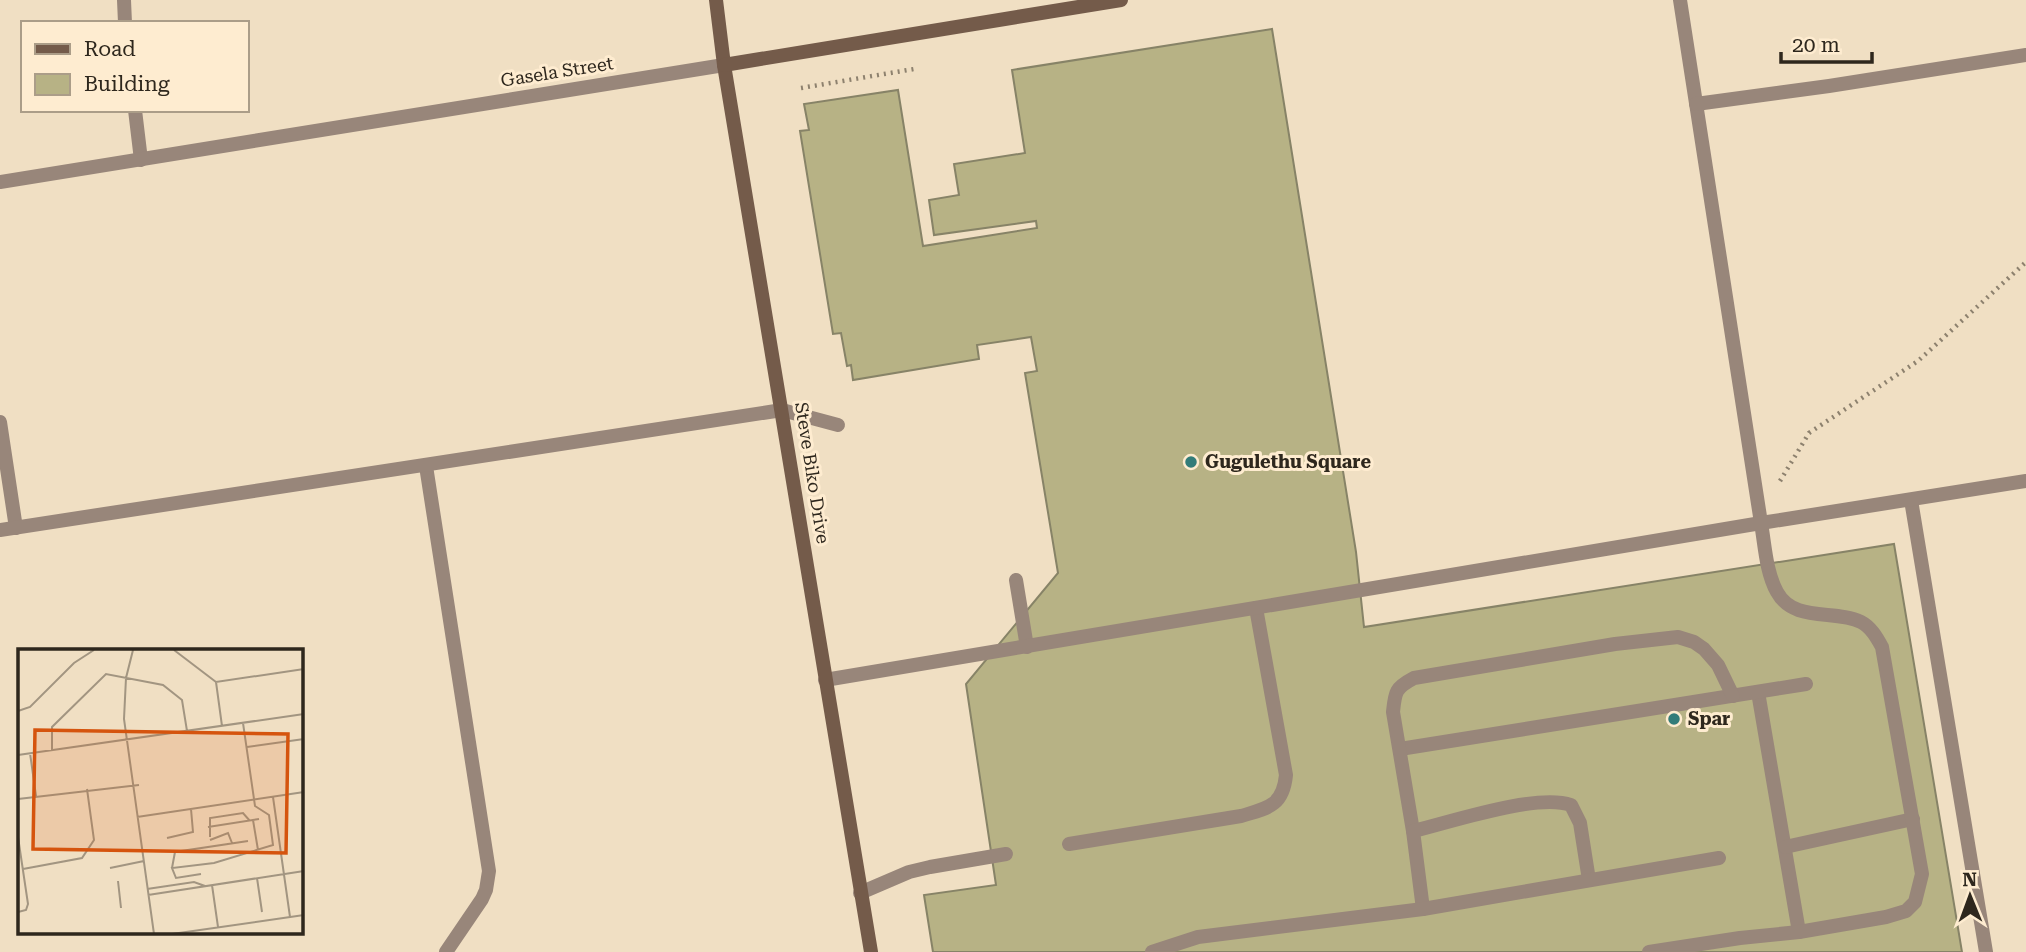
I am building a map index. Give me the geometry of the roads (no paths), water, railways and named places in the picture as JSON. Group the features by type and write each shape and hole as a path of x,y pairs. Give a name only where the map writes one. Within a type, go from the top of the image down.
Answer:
{"main road":[{"name":"Steve Biko Drive","path":"716,0 724,65 871,952"},
{"name":"Gasela Street","path":"724,65 1121,0"}],"street":[{"path":"124,0 125,21"},
{"path":"1649,952 1799,932 1886,917 1906,911 1915,902 1922,874 1882,647 1873,632 1862,623 1793,608 1778,595 1770,576 1680,0"},
{"path":"1696,104 2026,55"},
{"name":"Gasela Street","path":"0,182 724,65"},
{"path":"135,112 141,160"},
{"path":"0,530 782,410 838,425"},
{"path":"0,422 16,528"},
{"path":"426,466 489,871 482,899 446,952"},
{"path":"825,680 2026,481"},
{"path":"1911,500 1986,952"},
{"path":"1016,580 1027,647"},
{"path":"1069,844 1241,816 1267,808 1280,798 1286,775 1256,608"},
{"path":"1423,909 1394,712 1395,694 1401,684 1413,678 1615,644 1678,637 1694,642 1704,649 1718,665 1733,696"},
{"path":"1400,749 1806,684"},
{"path":"1758,692 1799,932"},
{"path":"1413,831 1475,814 1558,800 1571,804 1580,823 1589,880"},
{"path":"1785,847 1913,819"},
{"path":"860,893 920,870 1006,855"},
{"path":"1152,952 1198,937 1423,909 1719,858"}],"place":[{"name":"Gugulethu Square","path":"1191,462"},
{"name":"Spar","path":"1674,719"}]}
